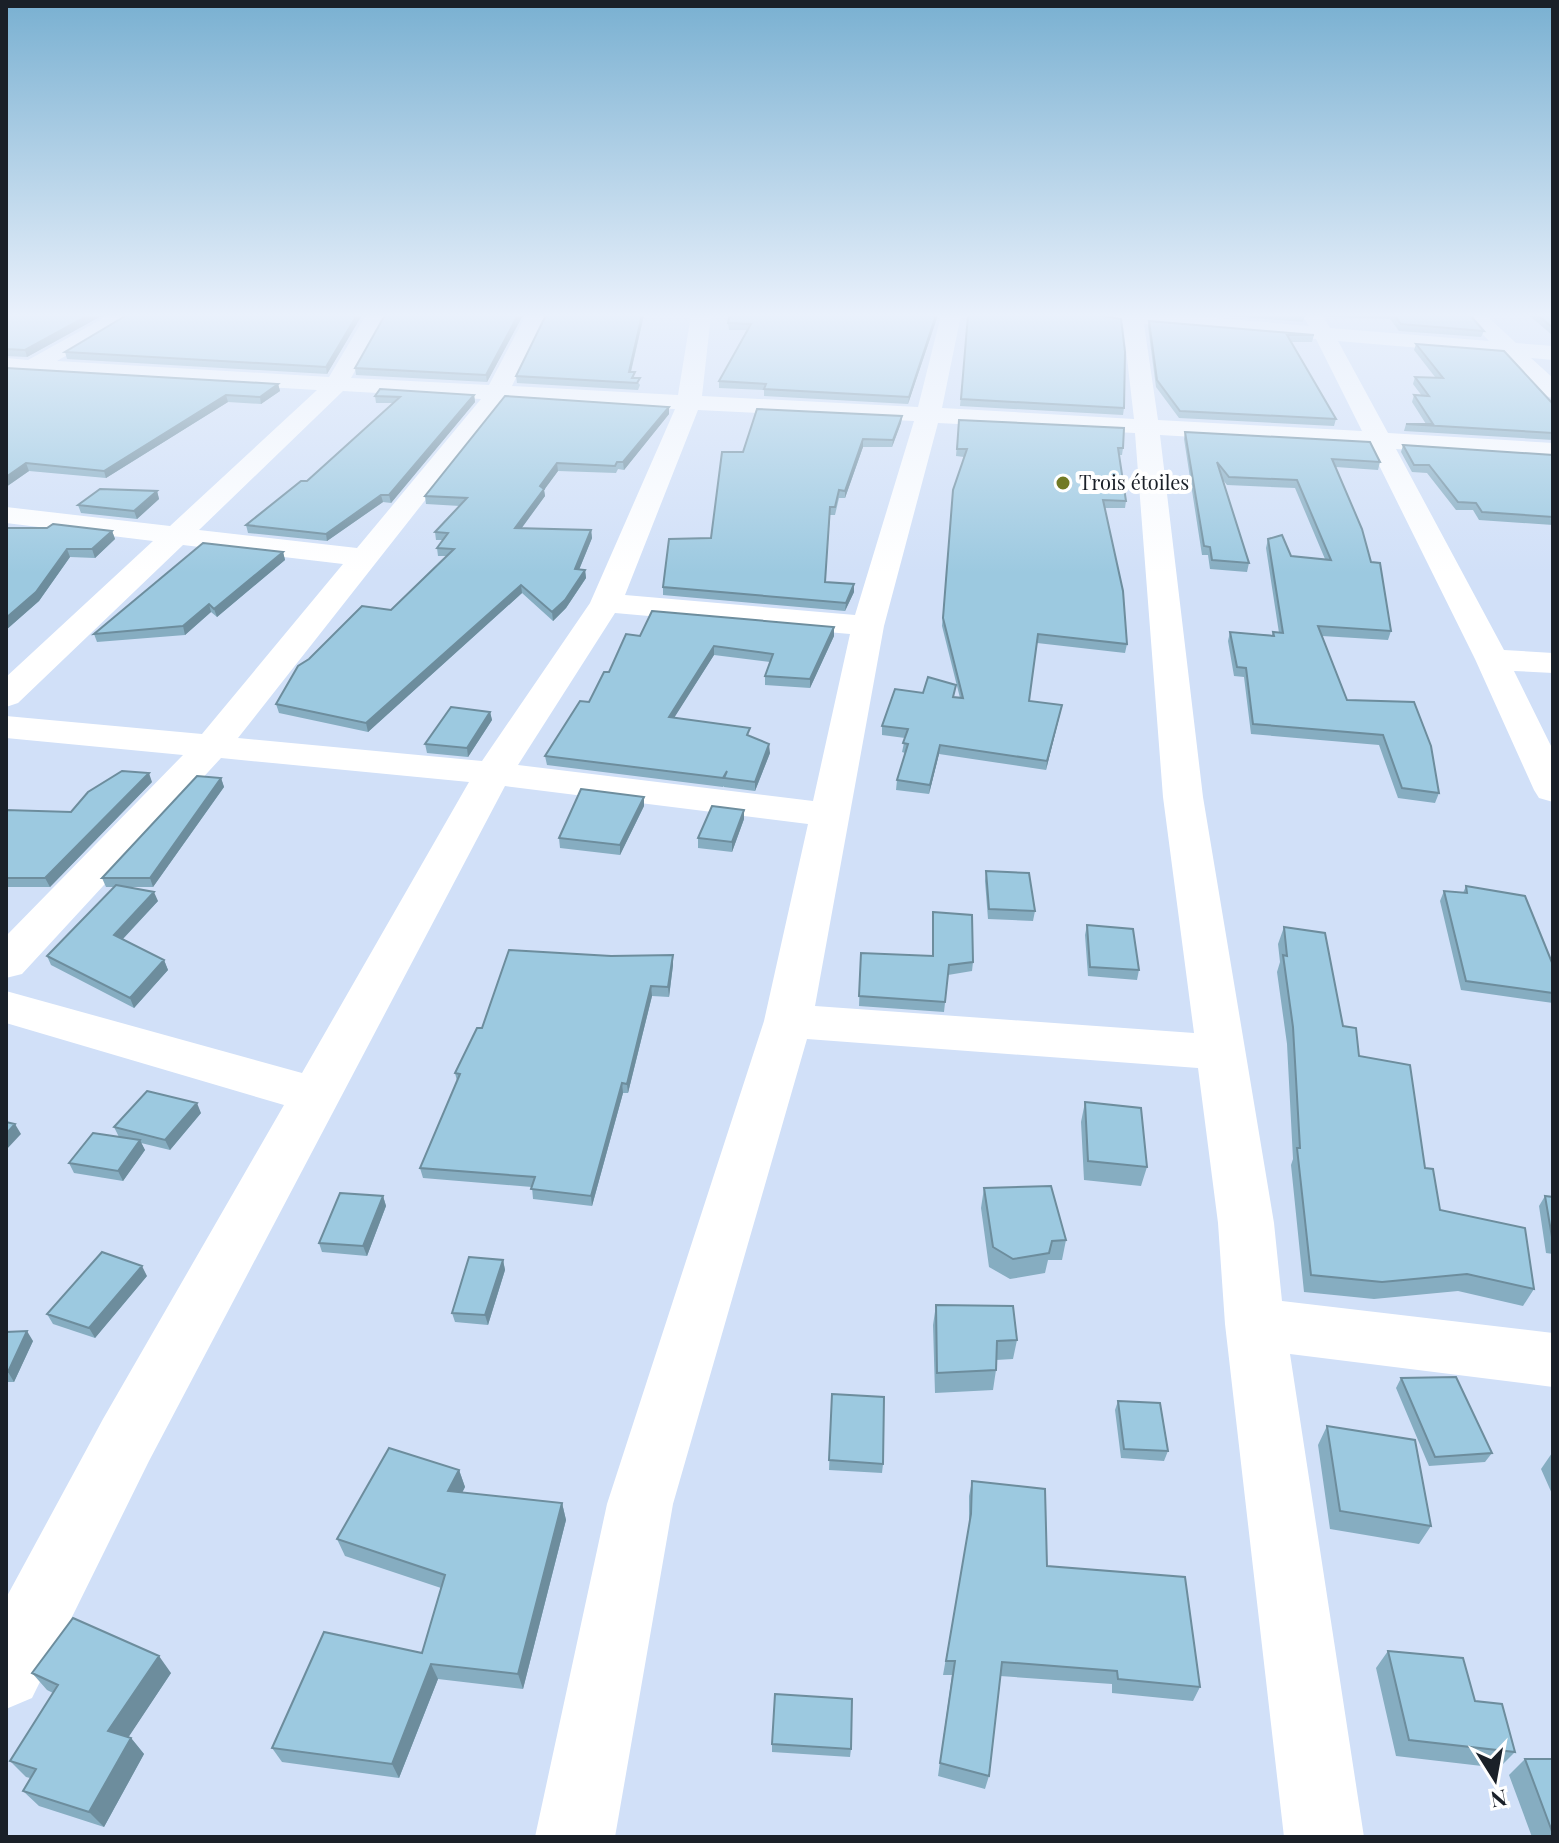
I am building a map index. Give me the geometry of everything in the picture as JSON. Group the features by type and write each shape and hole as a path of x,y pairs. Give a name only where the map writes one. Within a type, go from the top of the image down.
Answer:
{"street":[{"path":"6,696 319,401"},
{"path":"6,963 212,746 491,401"},
{"path":"641,401 929,413 1553,451"},
{"path":"575,1837 640,1504 788,1021 868,626 932,401"},
{"path":"1142,401 1147,425 1183,797 1246,1223 1255,1324 1324,1837"},
{"path":"1358,401 1492,659 1553,790"},
{"path":"6,1672 126,1440 493,773 606,603 689,403"},
{"path":"6,515 364,558"},
{"path":"606,603 868,626"},
{"path":"1492,659 1553,663"},
{"path":"6,727 493,773 830,815"},
{"path":"6,1007 315,1095"},
{"path":"788,1021 1220,1052"},
{"path":"1255,1324 1553,1360"}],"building":[{"path":"6,401 216,401 104,471 26,463 6,477"},
{"path":"396,401 469,401 389,495 381,495 326,534 246,525 301,481 307,481"},
{"path":"501,401 580,401 669,407 623,462 617,462 615,466 557,463 540,486 544,489 515,528 591,530 575,569 585,570 565,600 552,612 521,585 366,723 276,704 298,666 309,659 362,606 391,610 454,549 437,548 448,533 435,532 467,498 425,496"},
{"path":"997,401 1124,401 1124,408"},
{"path":"1173,401 1326,401 1336,419 1180,411"},
{"path":"1418,401 1550,401 1553,404 1553,433 1406,424 1433,424"},
{"path":"757,409 902,416 893,440 863,439 845,491 839,490 835,507 830,507 825,582 854,584 846,603 663,587 669,539 711,538 722,452 743,452"},
{"path":"959,420 1124,428 1123,448 1118,448 1126,501 1103,500 1123,591 1127,644 1038,634 1029,701 1062,705 1047,761 940,745 930,785 897,780 908,744 903,743 908,729 882,726 895,689 923,693 928,677 956,685 953,697 963,698 943,618 953,490 967,449 957,449"},
{"path":"1185,432 1370,442 1380,462 1332,459 1362,529 1371,562 1380,563 1391,631 1318,626 1347,700 1414,702 1431,746 1439,793 1402,788 1383,735 1253,724 1246,668 1237,667 1230,632 1274,636 1273,632 1283,633 1268,539 1282,535 1291,556 1331,560 1297,480 1229,477 1217,462 1249,563 1212,560 1210,547 1204,546"},
{"path":"1403,445 1553,455 1553,517 1482,512 1476,503 1458,502 1429,465 1414,465"},
{"path":"100,489 157,491 134,511 78,505"},
{"path":"53,524 112,531 92,549 67,549 36,592 6,618 6,528 47,528"},
{"path":"203,543 283,552 214,609 209,604 183,626 94,634"},
{"path":"652,611 834,627 810,679 765,676 773,654 714,646 669,717 750,728 747,735 769,744 755,782 724,778 727,771 723,778 545,756 580,701 589,702 604,672 609,672 626,634 640,636"},
{"path":"451,707 490,712 467,748 425,744"},
{"path":"122,771 149,773 45,878 6,878 6,810 71,812 88,792"},
{"path":"197,776 221,778 150,878 102,878"},
{"path":"581,789 644,797 620,845 559,838"},
{"path":"712,806 744,810 732,842 698,838"},
{"path":"986,871 1029,873 1035,911 989,909"},
{"path":"116,885 154,892 114,935 164,960 130,998 47,956"},
{"path":"1466,886 1525,896 1553,965 1553,993 1466,981 1444,891 1467,893"},
{"path":"933,912 972,915 973,962 949,965 945,1002 859,996 861,953 933,956"},
{"path":"1087,925 1133,929 1139,970 1090,967"},
{"path":"1284,927 1325,933 1343,1026 1356,1028 1359,1056 1410,1065 1425,1168 1433,1169 1440,1210 1525,1228 1534,1289 1467,1274 1382,1282 1311,1275 1297,1148 1300,1148 1293,1027 1283,955 1287,956"},
{"path":"509,950 611,956 673,955 668,987 651,986 627,1084 622,1083 591,1196 531,1189 535,1177 420,1168 460,1074 455,1073 477,1028 482,1028"},
{"path":"147,1091 197,1103 165,1140 114,1127"},
{"path":"1085,1102 1141,1108 1147,1167 1088,1161"},
{"path":"6,1122 15,1124 6,1134"},
{"path":"93,1133 140,1140 118,1171 69,1163"},
{"path":"1051,1186 1066,1240 1052,1241 1049,1253 1013,1259 993,1247 984,1188"},
{"path":"340,1193 383,1196 363,1246 319,1243"},
{"path":"1545,1196 1553,1197 1553,1243"},
{"path":"102,1252 142,1266 89,1328 47,1314"},
{"path":"469,1257 503,1260 485,1315 452,1313"},
{"path":"936,1305 1013,1306 1017,1340 997,1341 996,1370 937,1373"},
{"path":"27,1331 8,1372 6,1372 6,1332"},
{"path":"1456,1377 1492,1453 1435,1457 1401,1378"},
{"path":"832,1394 884,1397 883,1464 829,1460"},
{"path":"1118,1401 1160,1403 1168,1451 1124,1449"},
{"path":"1327,1426 1415,1440 1431,1526 1340,1511"},
{"path":"389,1448 459,1470 448,1491 562,1503 518,1674 431,1664 392,1764 272,1748 324,1632 422,1653 445,1575 337,1539"},
{"path":"972,1481 1045,1489 1047,1566 1185,1577 1200,1687 1118,1679 1117,1671 1002,1662 989,1776 940,1763 955,1661 946,1661 971,1514"},
{"path":"73,1618 159,1656 108,1731 131,1738 89,1812 23,1791 36,1769 10,1761 58,1685 32,1673"},
{"path":"1388,1651 1463,1658 1475,1701 1502,1704 1515,1752 1409,1740"},
{"path":"775,1694 852,1699 851,1749 772,1744"},
{"path":"1525,1759 1553,1759 1553,1834"}],"place":[{"name":"Trois étoiles","path":"1063,483"}]}
